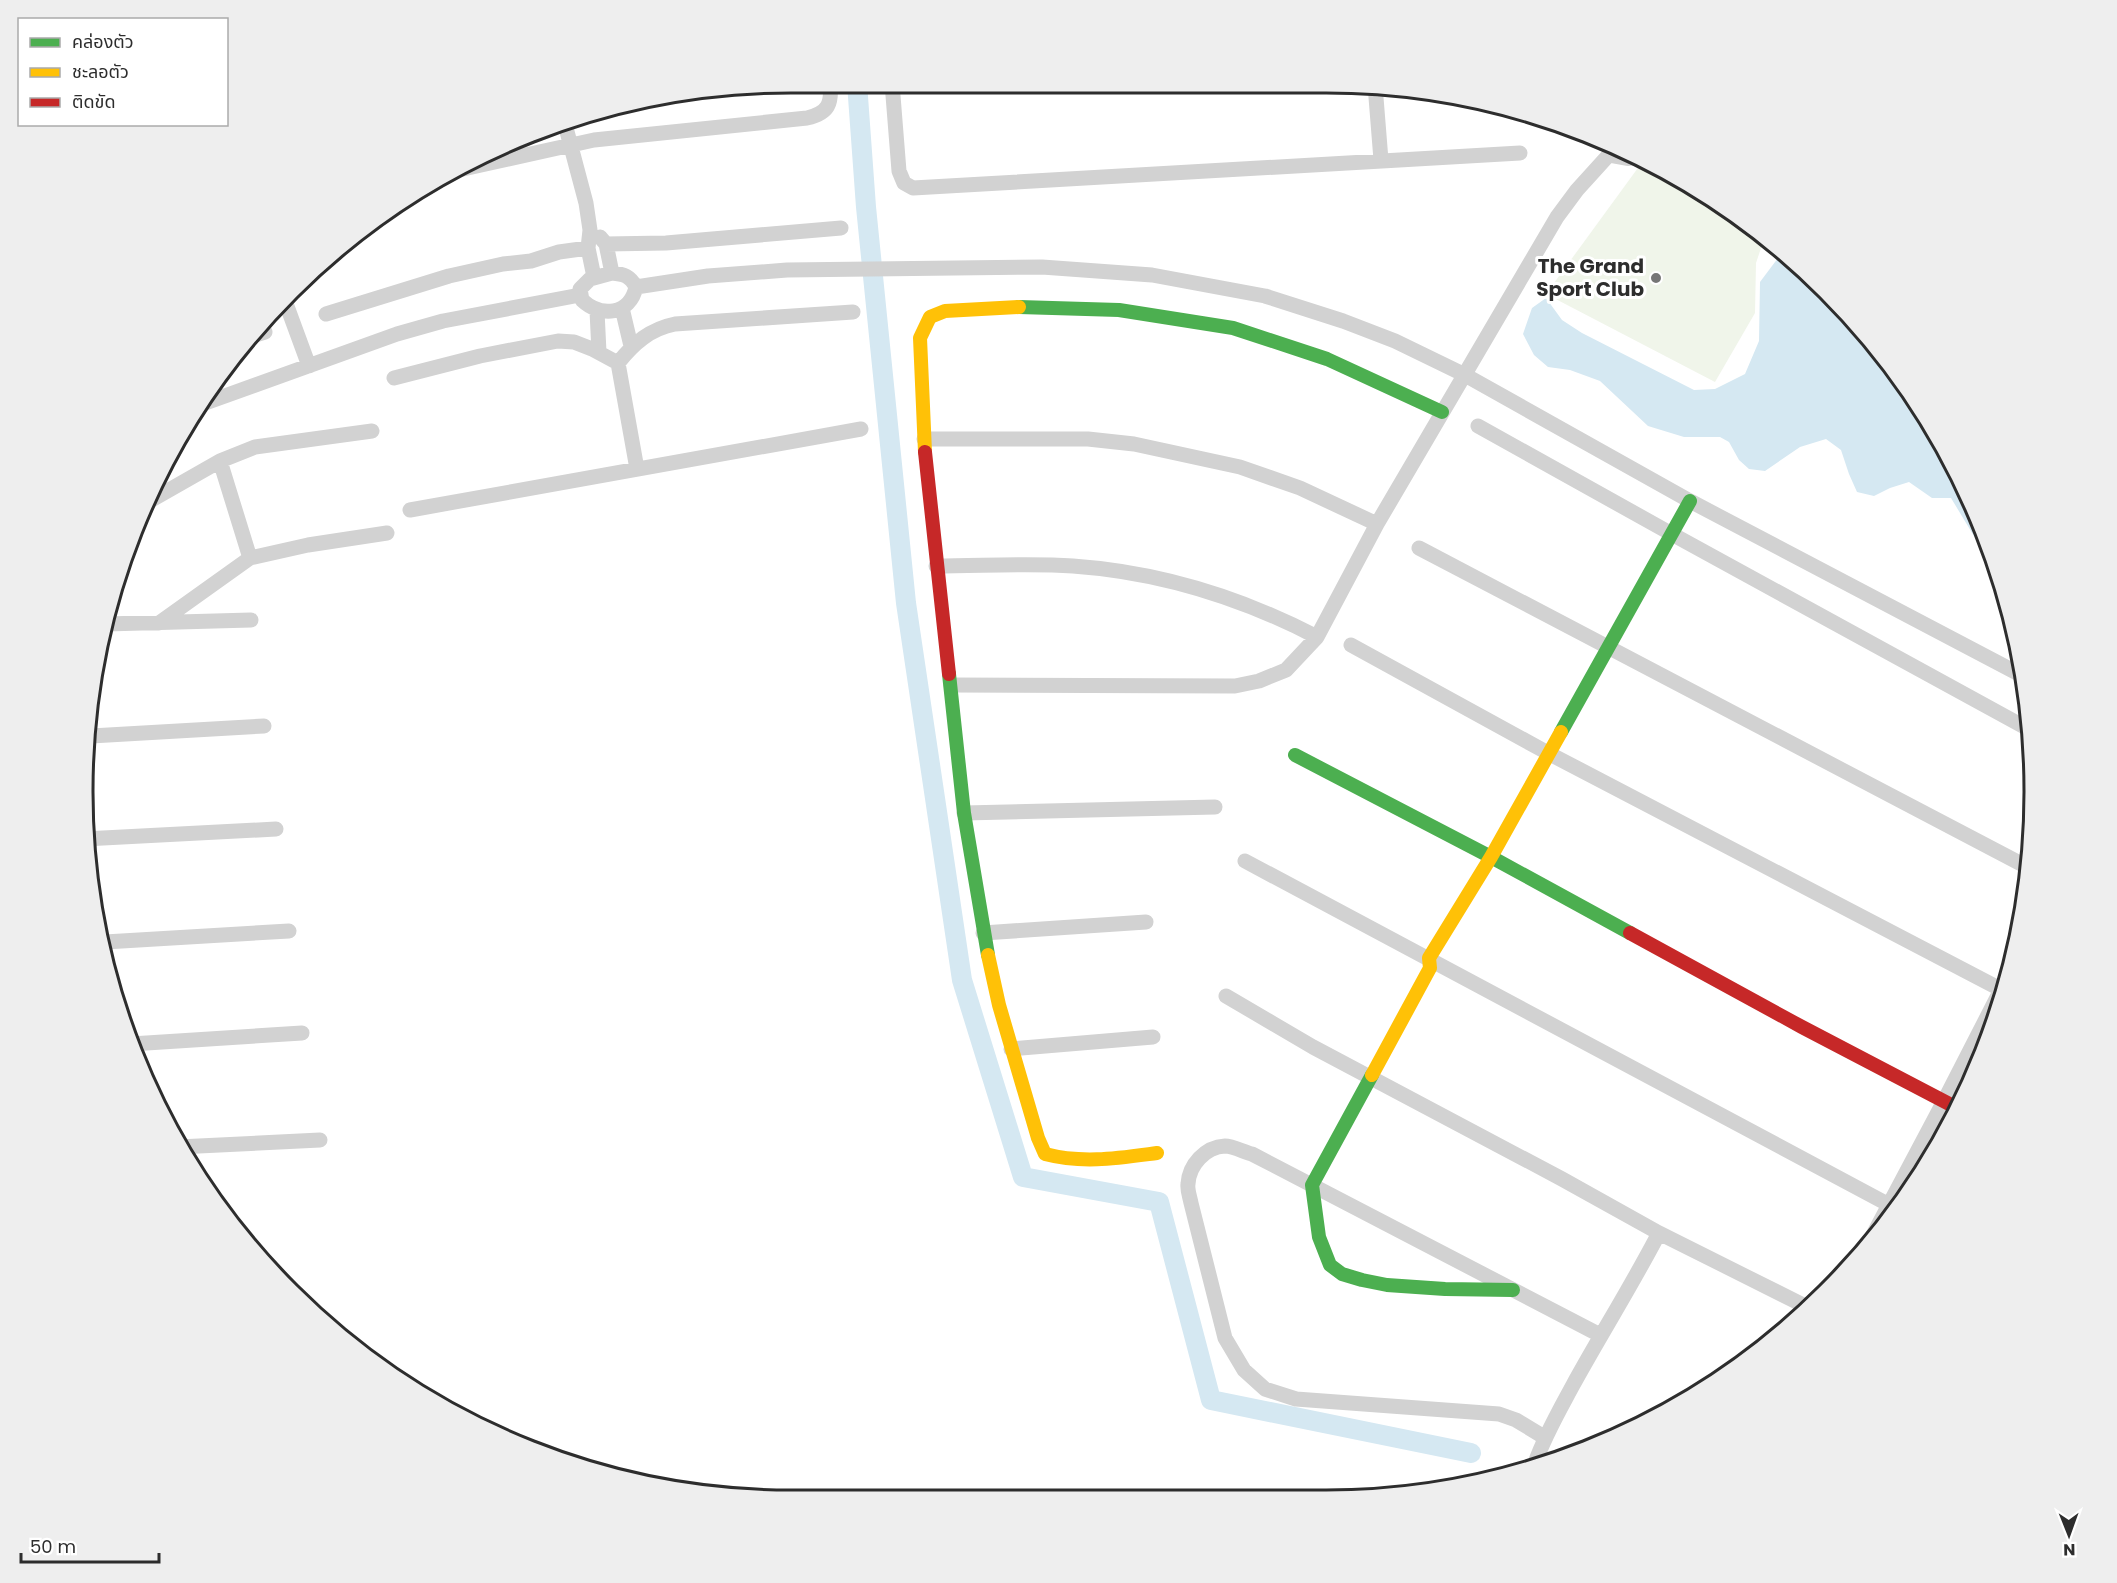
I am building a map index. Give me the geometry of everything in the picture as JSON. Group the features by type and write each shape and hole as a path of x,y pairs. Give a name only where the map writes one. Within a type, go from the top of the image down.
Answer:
{"street":[{"path":"485,164 594,140 817,116 830,104 832,93"},
{"path":"894,93 899,171 904,183 913,188 1520,153"},
{"path":"1376,95 1381,160"},
{"path":"567,130 590,230 588,248 594,277"},
{"path":"951,686 1235,686 1259,681 1286,670 1317,637 1377,524 1557,217 1610,154"},
{"path":"606,244 666,243 841,228"},
{"path":"590,230 606,244 612,273"},
{"path":"327,314 449,276 503,264 531,261 559,252 588,248"},
{"path":"636,287 708,276 787,270 1042,267 1152,275 1254,294 1343,321 1395,341 1465,375 1690,501 2013,671"},
{"path":"612,273 624,274 632,279 636,287 630,303 622,308 606,312 597,311 582,300 580,295 580,289 584,283 594,277 612,273"},
{"path":"214,399 397,334 442,321 580,295"},
{"path":"288,308 309,366"},
{"path":"622,308 632,346"},
{"path":"1157,1153 1089,1161 1064,1161 1045,1155 1011,1049 983,933 964,813 924,440 920,338 930,317 945,311 1019,308 1119,310 1233,328 1327,360 1442,412"},
{"path":"597,311 599,352"},
{"path":"618,363 632,346 659,327 853,312"},
{"path":"394,378 480,356 558,341 574,342 618,363 638,469"},
{"path":"1478,426 2021,725"},
{"path":"410,510 861,429"},
{"path":"159,496 220,461 255,447 372,431"},
{"path":"924,440 1088,439 1134,444 1240,467 1300,488 1377,524"},
{"path":"220,461 250,558"},
{"path":"1513,1290 1374,1284 1349,1278 1331,1267 1323,1253 1312,1185 1430,968 1429,958 1491,857 1670,533 1690,501"},
{"path":"159,623 250,558 308,545 387,533"},
{"path":"1419,548 2020,863"},
{"path":"936,566 1074,566 1123,573 1170,582 1228,598 1281,618 1317,637"},
{"path":"114,624 251,620"},
{"path":"1351,645 1548,753 1997,983"},
{"path":"95,736 264,726"},
{"path":"1295,755 1491,857 1802,1027 1950,1104"},
{"path":"964,813 1215,807"},
{"path":"94,838 276,829"},
{"path":"1245,861 1889,1204"},
{"path":"983,933 1146,922"},
{"path":"109,942 289,931"},
{"path":"1226,996 1313,1047 1659,1233 1800,1303"},
{"path":"140,1043 303,1033"},
{"path":"1011,1049 1153,1037"},
{"path":"190,1146 320,1140"},
{"path":"1544,1437 1516,1420 1499,1414 1296,1399 1266,1389 1244,1370 1225,1338 1191,1203 1188,1185 1192,1167 1204,1154 1215,1148 1227,1146 1252,1154 1600,1335"},
{"path":"1537,1457 1544,1437 1659,1233"}],"shaded area":[{"name":"The Grand Sport Club","path":"1638,167 1714,211 1762,246 1756,263 1755,313 1715,382 1546,294"}],"water":[{"path":"1777,259 1851,331 1880,366 1930,442 1952,483 1978,543 1951,498 1932,498 1909,482 1874,496 1857,492 1841,450 1826,439 1800,447 1765,471 1749,469 1739,460 1729,442 1720,437 1684,437 1648,426 1600,381 1570,370 1548,367 1534,355 1523,334 1532,308 1546,298 1562,320 1582,333 1694,390 1715,389 1745,374 1759,341 1760,282"}],"waterway":[{"path":"858,93 866,207 906,603 962,980 1023,1177 1159,1202 1211,1400 1471,1453"}],"traffic: fast":[{"path":"1019,307 1119,310 1233,328 1327,359 1442,412"},
{"path":"1561,732 1690,501"},
{"path":"949,674 964,813 988,955"},
{"path":"1295,755 1491,857 1630,933"},
{"path":"1372,1075 1312,1185 1319,1237 1330,1265 1342,1274 1387,1285 1513,1290"}],"traffic: slow":[{"path":"925,452 920,338 930,317 945,311 1019,307"},
{"path":"1372,1075 1430,968 1429,958 1491,857 1561,732"},
{"path":"988,955 999,1005 1038,1138 1045,1154 1087,1159 1157,1153"}],"traffic: jam":[{"path":"925,452 949,674"},
{"path":"1630,933 1950,1104"}],"place":[{"name":"The Grand Sport Club","path":"1656,278"}]}
